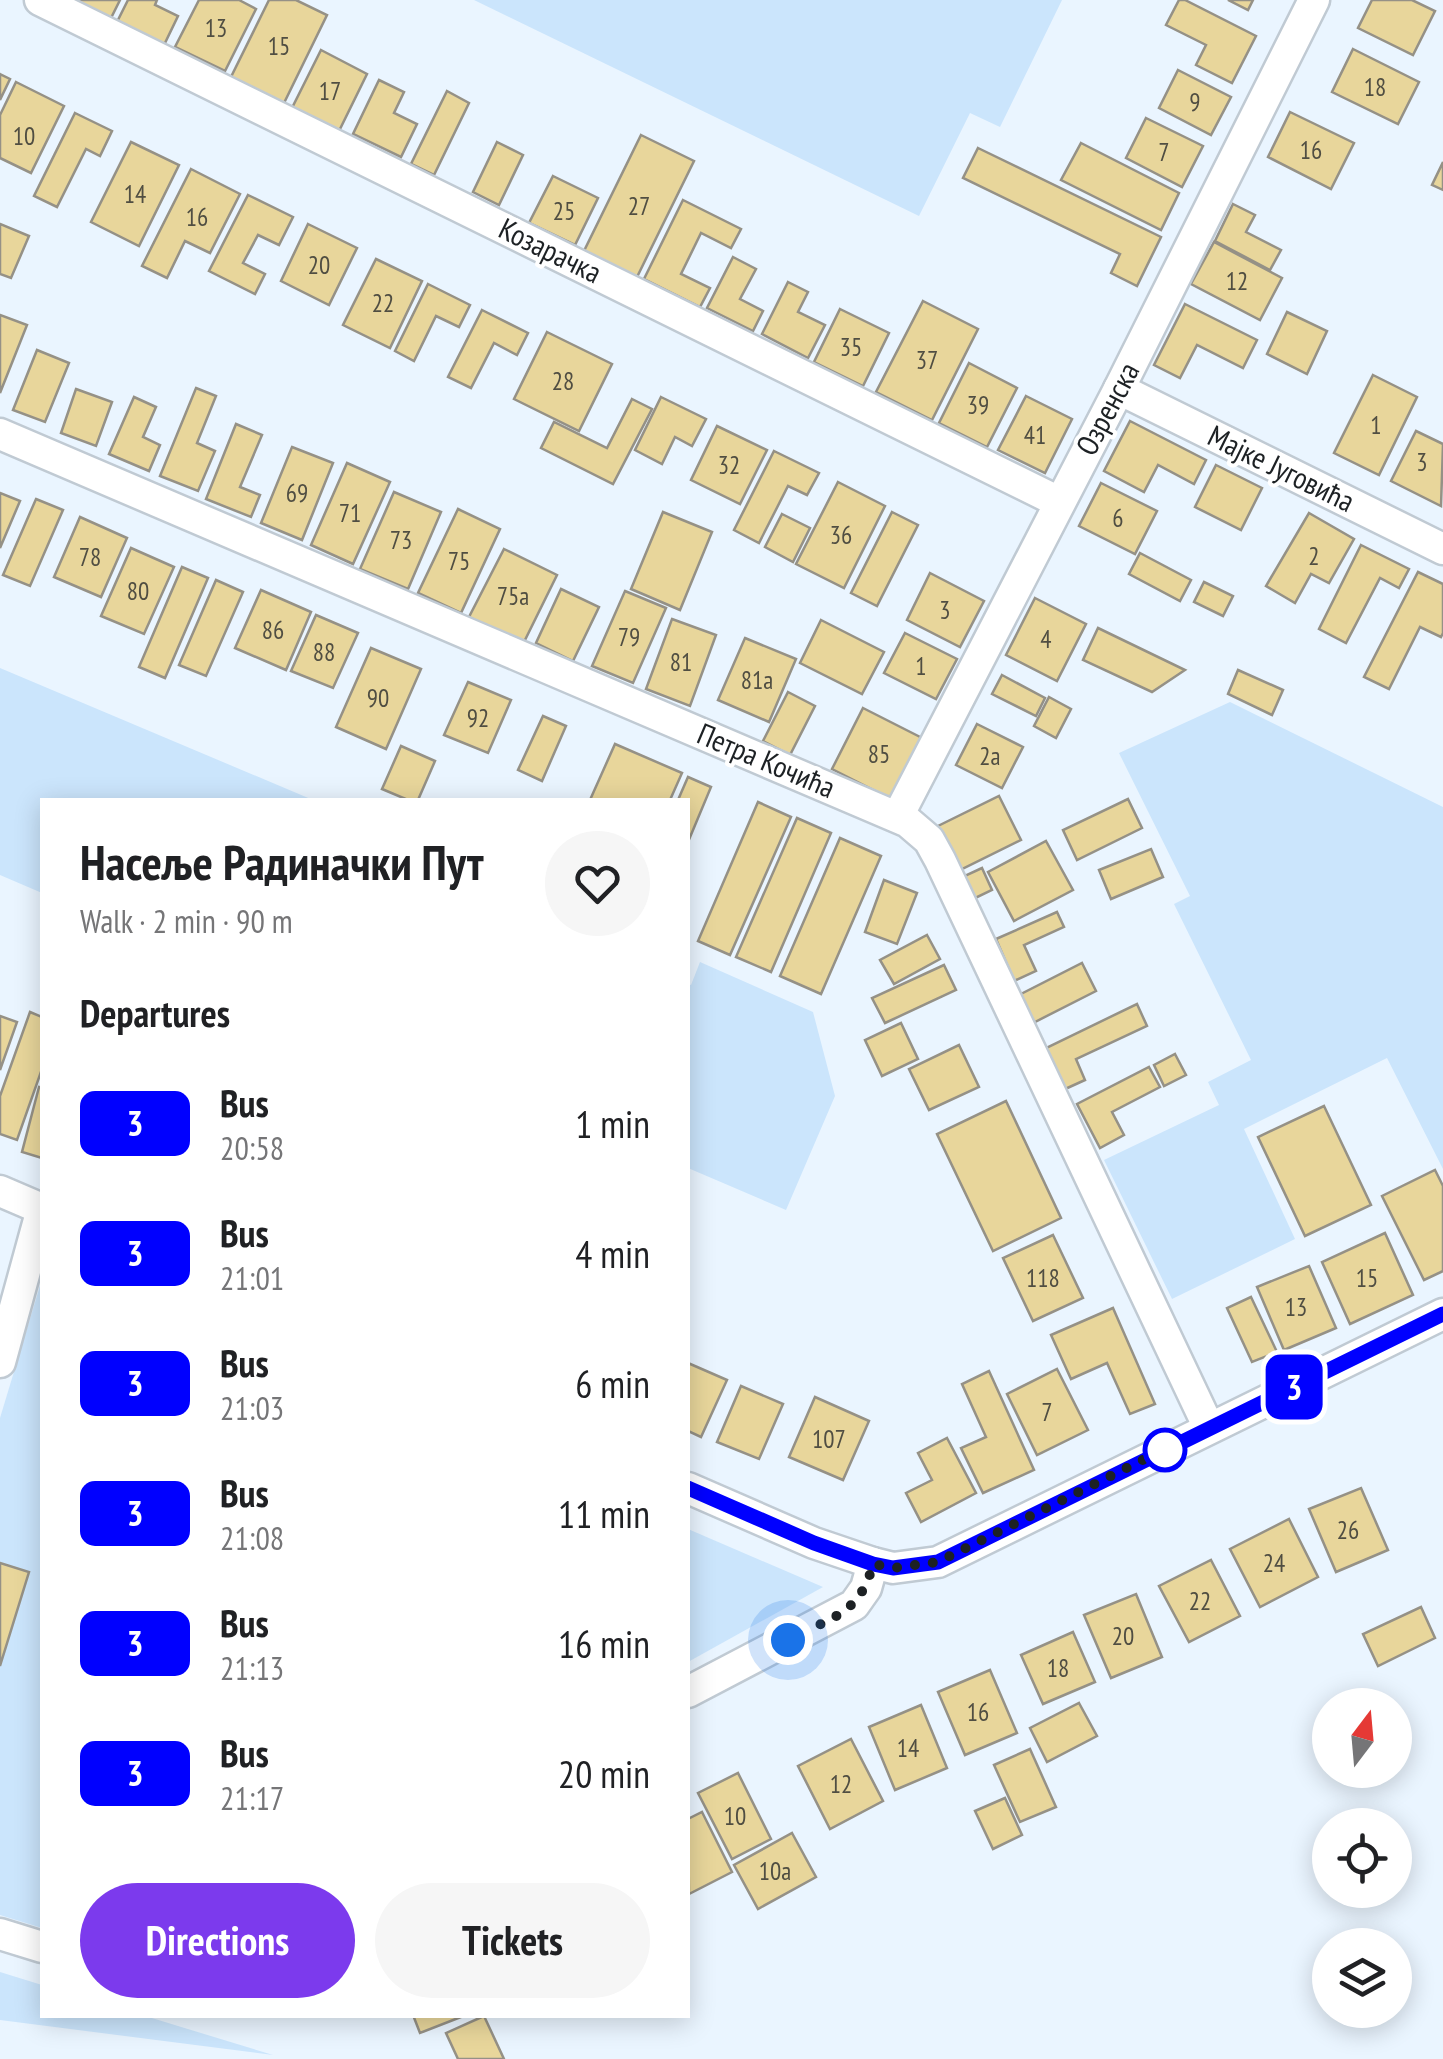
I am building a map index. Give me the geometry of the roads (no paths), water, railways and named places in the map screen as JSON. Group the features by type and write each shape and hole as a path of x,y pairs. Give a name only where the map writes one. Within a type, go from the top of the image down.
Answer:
{"street":[{"name":"Козарачка","path":"40,0 1060,502"},
{"name":"Озренска","path":"898,816 1120,389 1314,0"},
{"name":"Мајке Југовића","path":"1120,389 1443,549"},
{"name":"Петра Кочића","path":"0,434 898,816 929,840 1209,1428"},
{"path":"0,1191 40,1208"},
{"path":"0,1362 40,1216"},
{"path":"690,1489 873,1564 893,1568 938,1562 1443,1314"},
{"path":"690,1691 854,1604 866,1588 873,1564"},
{"path":"0,1934 40,1946"}]}
